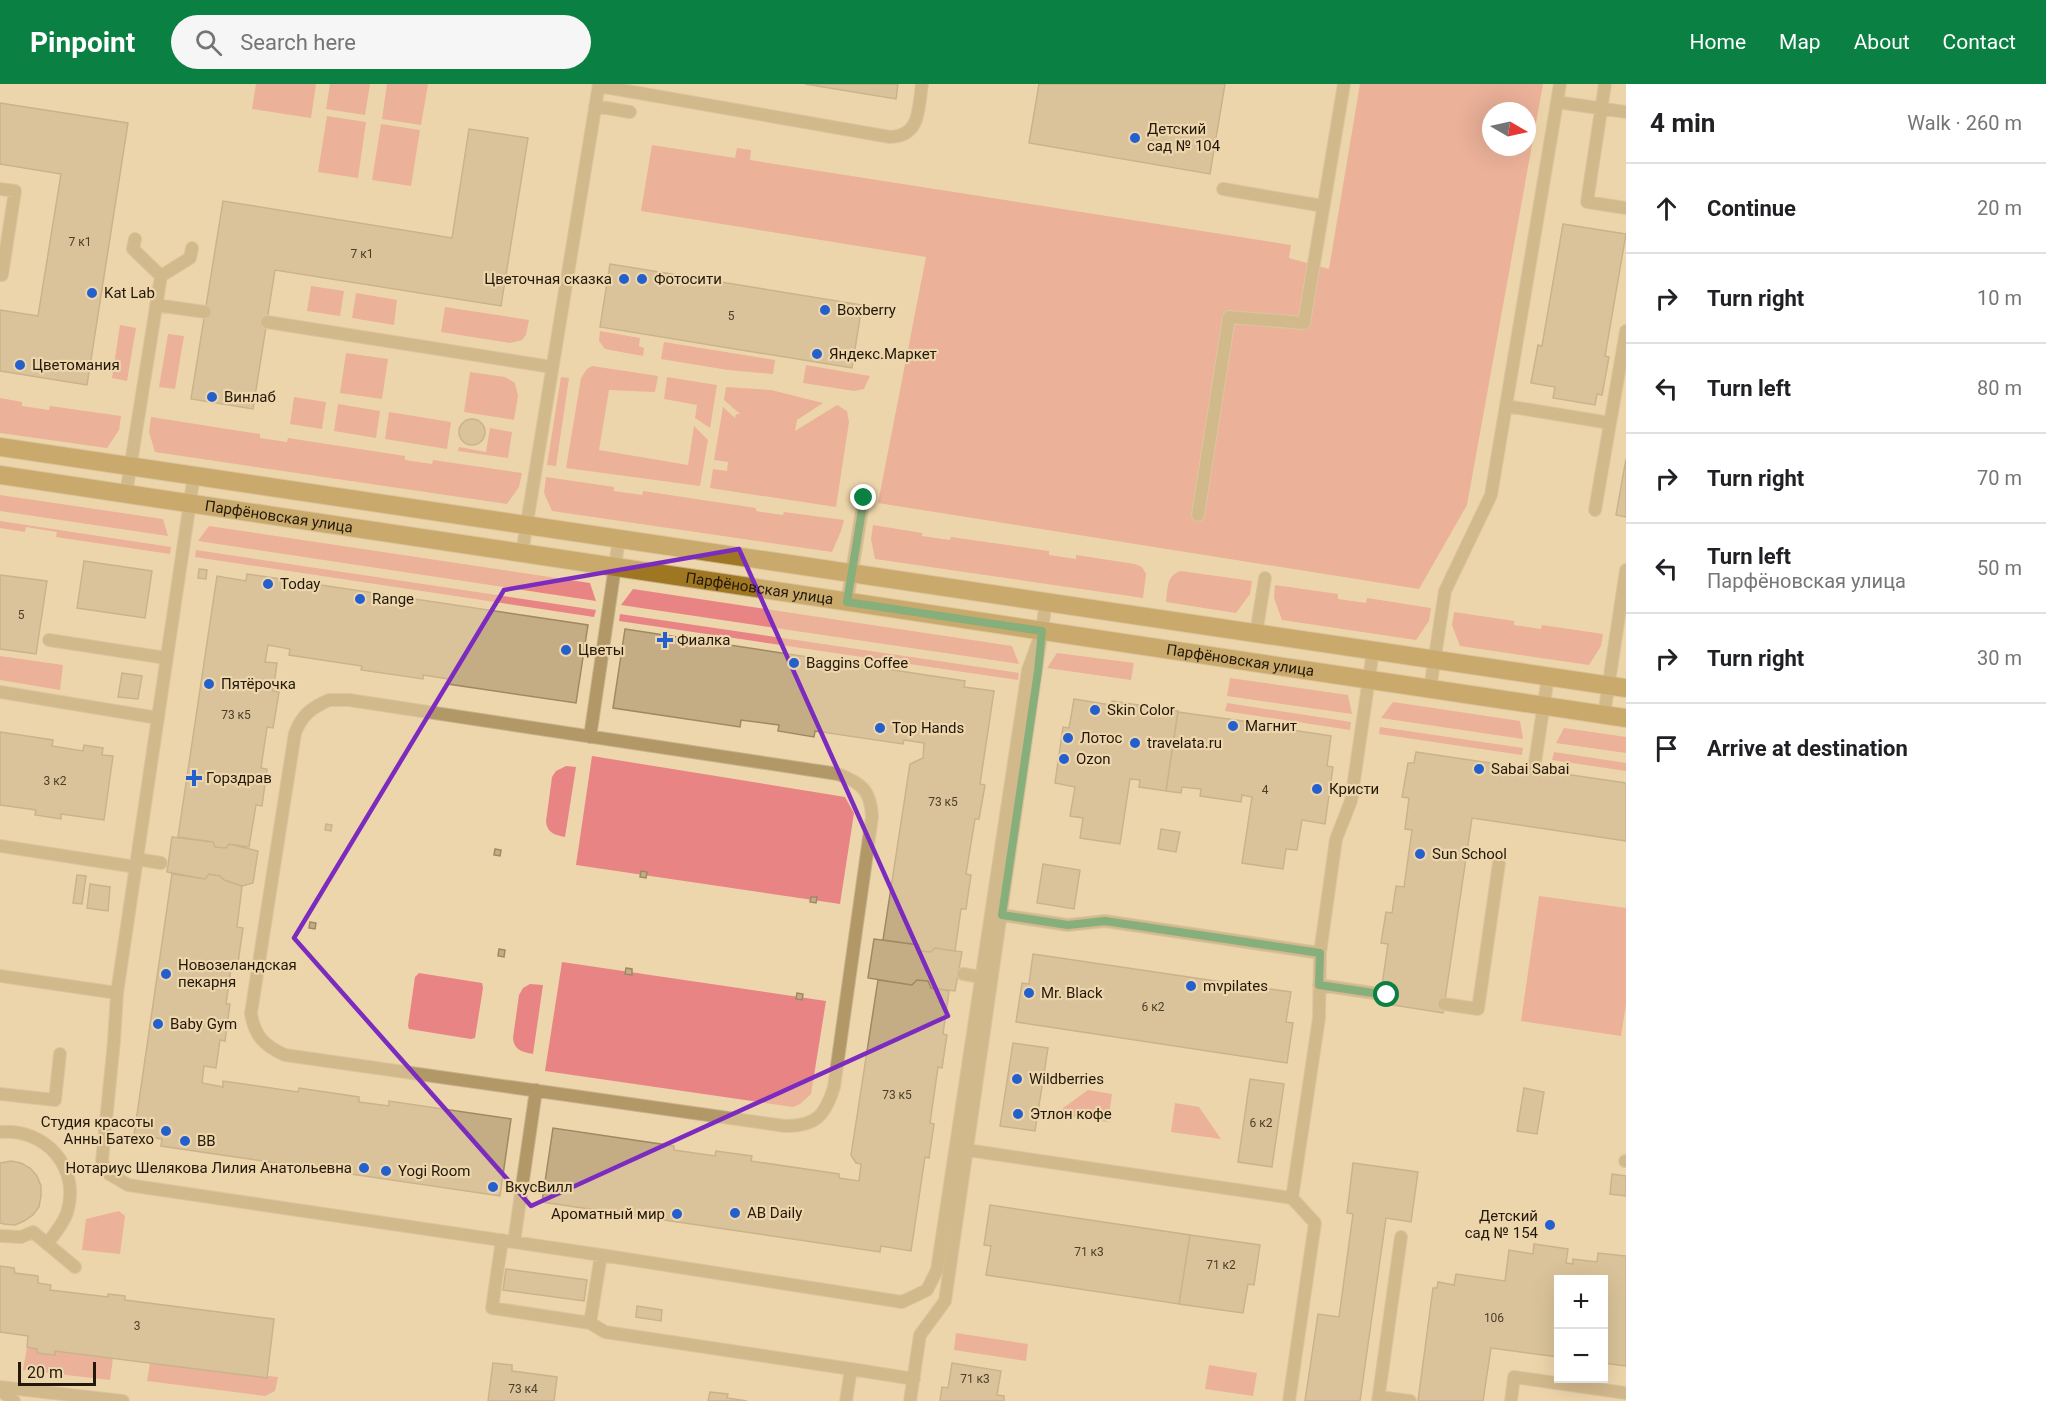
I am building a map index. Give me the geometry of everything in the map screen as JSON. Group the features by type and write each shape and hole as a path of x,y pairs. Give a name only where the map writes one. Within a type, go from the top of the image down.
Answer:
{"street":[{"name":"Парфёновская улица","path":"0,447 1617,687"},
{"name":"Парфёновская улица","path":"0,475 1626,718"}],"lane":[{"path":"522,553 599,85 890,137 909,133 914,126 922,84"},
{"path":"1198,515 1229,317 1304,323 1344,84"},
{"path":"1431,689 1445,591 1491,495 1560,84"},
{"path":"1605,84 1587,202 1626,208"},
{"path":"1557,102 1626,112"},
{"path":"595,106 630,112"},
{"path":"0,189 15,191 2,275 0,274"},
{"path":"1223,189 1323,206"},
{"path":"135,239 133,249 160,276"},
{"path":"160,276 190,258 192,248"},
{"path":"126,494 160,276"},
{"path":"156,305 205,312"},
{"path":"267,322 552,367"},
{"path":"1594,510 1626,331"},
{"path":"1506,406 1610,423"},
{"path":"195,475 117,993 102,1161 106,1173 128,1185 902,1302 927,1290 937,1270 1028,670 1042,631"},
{"path":"847,602 864,498"},
{"path":"590,737 619,539"},
{"path":"1604,715 1617,687 1626,570"},
{"path":"1256,633 1265,578"},
{"path":"910,1401 920,1335 945,1301 1038,671 1046,602"},
{"path":"49,640 166,658"},
{"path":"1292,1198 1319,1018 1320,953 1336,839 1351,801 1373,651"},
{"path":"1534,769 1548,677"},
{"path":"0,692 158,718"},
{"path":"328,700 349,700 838,774 854,780 864,788 872,802 872,818 834,1087 828,1107 815,1120 802,1126 794,1126 536,1090 285,1055 272,1049 253,1027 251,1013 295,733 301,718 313,707 328,700"},
{"path":"0,846 136,863 162,862"},
{"path":"1444,1004 1478,1009 1499,863"},
{"path":"1002,915 1068,925 1105,921 1320,953"},
{"path":"963,974 981,977"},
{"path":"0,976 117,993"},
{"path":"1319,985 1387,995"},
{"path":"0,1094 55,1100 60,1054"},
{"path":"536,1090 508,1241 492,1308 590,1323 605,1332 914,1379"},
{"path":"0,1132 26,1133 39,1139 51,1148 67,1172 70,1201 66,1215 47,1244"},
{"path":"967,1150 1292,1198 1315,1223 1289,1401"},
{"path":"0,1236 21,1237 33,1232 75,1267"},
{"path":"1401,1238 1379,1399 1410,1401"},
{"path":"590,1323 601,1255"},
{"path":"846,1401 851,1369"},
{"path":"1511,1401 1514,1377 1626,1393"},
{"path":"0,1388 14,1401"},
{"path":"0,1388 123,1401"}],"highlighted area":[{"path":"739,549 948,1016 531,1206 294,938 504,590"}],"shaded area":[{"path":"256,84 316,84 311,118 252,109"},
{"path":"330,84 370,84 365,115 326,109"},
{"path":"387,84 428,84 421,125 382,119"},
{"path":"1360,84 1543,84 1536,123 1536,102 1482,102 1482,156 1530,156 1467,505 1419,589 878,503 926,257 641,211 652,145 735,158 737,148 751,150 750,160 1291,245 1289,258 1329,269"},
{"path":"327,116 366,122 358,178 318,172"},
{"path":"381,124 420,130 411,186 372,180"},
{"path":"311,286 344,291 340,316 307,311"},
{"path":"356,293 397,300 394,325 352,318"},
{"path":"445,307 529,320 526,335 522,340 510,343 441,332"},
{"path":"120,325 136,328 127,381 112,378"},
{"path":"600,331 640,338 639,346 644,348 643,356 605,349 599,341"},
{"path":"168,334 184,336 175,389 159,387"},
{"path":"664,342 775,360 773,374 728,370 661,359"},
{"path":"346,353 388,359 382,399 340,393"},
{"path":"806,365 870,376 864,389 854,391 803,383"},
{"path":"592,366 658,376 655,392 609,390 599,450 688,465 694,426 708,440 700,486 566,468 581,378"},
{"path":"470,372 505,377 515,383 518,396 514,420 464,412"},
{"path":"561,377 569,378 556,466 547,465"},
{"path":"667,377 717,385 710,428 695,418 697,405 664,399"},
{"path":"726,387 771,390 823,403 797,420 795,431 837,405 847,411 849,422 836,507 710,488 713,469 727,471 728,462 714,460 723,407 735,418 736,414 740,414 724,400"},
{"path":"294,397 326,402 322,429 290,424"},
{"path":"0,398 22,402 22,406 49,410 50,406 121,416 119,430 107,448 0,433"},
{"path":"338,404 380,411 376,438 334,431"},
{"path":"389,412 451,422 447,449 385,439"},
{"path":"151,417 260,434 260,438 287,442 288,438 405,456 405,460 432,464 433,460 522,473 519,487 507,504 155,452 149,432"},
{"path":"490,428 512,432 508,458 458,451 459,447 486,452"},
{"path":"546,477 614,487 614,491 642,495 643,491 756,508 756,511 783,515 784,512 844,520 832,552 552,511 544,493"},
{"path":"0,495 163,519 168,536 0,511"},
{"path":"0,521 171,547 170,554 56,537 57,532 26,527 25,532 0,528"},
{"path":"873,525 922,533 922,536 950,540 951,537 1049,551 1049,555 1076,559 1076,555 1135,564 1142,567 1146,574 1143,598 875,559 871,539"},
{"path":"209,526 590,583 596,601 198,541"},
{"path":"196,550 596,610 594,617 195,557"},
{"path":"1181,571 1252,581 1250,594 1236,613 1166,602 1170,579"},
{"path":"1275,585 1338,594 1338,599 1366,603 1367,598 1431,608 1429,621 1416,640 1282,620 1274,598"},
{"path":"633,589 1012,646 1019,664 621,605"},
{"path":"1454,612 1514,621 1514,625 1541,629 1542,625 1603,634 1601,646 1589,665 1460,646 1452,625"},
{"path":"620,614 1019,673 1018,680 619,621"},
{"path":"1057,653 1134,663 1131,680 1047,668"},
{"path":"0,656 63,665 60,690 0,680"},
{"path":"1230,678 1348,695 1352,714 1227,696"},
{"path":"1393,702 1520,721 1523,739 1381,718"},
{"path":"1227,703 1351,722 1350,730 1225,711"},
{"path":"1380,727 1523,748 1522,755 1379,734"},
{"path":"1564,728 1626,737 1626,753 1556,743"},
{"path":"1554,752 1626,763 1626,771 1552,760"},
{"path":"592,756 845,797 854,813 840,904 576,865"},
{"path":"566,766 576,767 565,837 550,831 546,821 552,777 556,771"},
{"path":"1539,896 1626,908 1626,1004 1621,1036 1521,1021"},
{"path":"562,962 826,1001 811,1094 793,1107 545,1071"},
{"path":"419,973 482,983 475,1038 409,1029 415,977"},
{"path":"530,984 543,985 533,1054 519,1050 513,1038 519,995 523,988"},
{"path":"1088,1090 1112,1094 1108,1122 1062,1115 1063,1108"},
{"path":"1175,1103 1199,1107 1221,1139 1171,1132"},
{"path":"119,1211 125,1216 120,1254 82,1250 86,1219"},
{"path":"956,1333 1028,1344 1026,1361 954,1350"},
{"path":"27,1347 113,1358 110,1380 23,1370"},
{"path":"150,1363 278,1377 275,1391 265,1396 147,1381"},
{"path":"1209,1365 1257,1373 1253,1396 1205,1389"}],"building":[{"path":"805,84 898,84 896,99"},
{"path":"1039,84 1225,84 1210,174 1029,143"},
{"path":"0,103 128,123 87,385 0,371 0,310 38,316 61,174 0,164"},
{"path":"469,129 528,138 501,306 275,270 253,409 191,399 223,201 452,238"},
{"path":"1563,224 1626,234 1605,356 1609,357 1602,395 1597,394 1595,405 1553,398 1555,387 1531,383 1538,345 1542,346"},
{"path":"610,264 862,305 852,368 600,327"},
{"path":"472,419 481,423 485,432 481,441 472,445 463,441 459,432 463,423"},
{"path":"1626,459 1626,517 1616,515"},
{"path":"84,561 152,571 145,618 77,608"},
{"path":"199,569 207,570 206,579 198,578"},
{"path":"247,574 588,625 576,703 448,684 448,679 423,675 423,679 361,670 362,666 289,655 290,649 268,645 265,662 277,663 273,691 279,692 273,728 267,727 261,768 267,769 262,806 256,805 249,847 229,844 226,848 215,847 213,842 178,837 217,576 246,581"},
{"path":"0,575 47,581 36,654 0,649"},
{"path":"625,629 965,681 964,687 994,691 980,784 985,785 979,819 975,819 966,874 971,875 966,909 961,909 955,951 935,948 931,952 920,951 919,945 883,940 910,764 923,758 924,743 904,740 903,744 815,731 814,737 778,731 779,725 741,720 740,727 613,708"},
{"path":"122,673 142,676 138,699 118,697"},
{"path":"1074,699 1111,705 1112,701 1178,711 1166,791 1139,787 1140,780 1130,779 1120,844 1080,838 1083,818 1070,816 1075,787 1055,783 1063,727 1069,728"},
{"path":"1178,712 1293,728 1292,730 1331,736 1327,766 1333,767 1325,824 1302,820 1297,850 1286,849 1283,869 1242,863 1252,797 1242,795 1241,802 1200,796 1201,789 1182,787 1181,793 1166,791"},
{"path":"0,732 53,740 52,746 83,751 84,745 103,748 102,755 113,756 104,820 61,814 61,819 35,815 36,810 0,805"},
{"path":"1416,752 1626,783 1626,841 1472,818 1443,1013 1386,1004 1389,986 1382,985 1388,944 1381,943 1386,912 1392,913 1396,886 1404,887 1412,830 1405,829 1409,798 1402,797 1408,763 1414,763"},
{"path":"326,824 332,825 331,831 325,830"},
{"path":"1161,829 1180,832 1176,852 1158,849"},
{"path":"172,837 213,842 215,847 226,848 229,844 258,851 253,883 242,886 224,880 220,876 209,874 205,879 167,872"},
{"path":"495,849 501,850 500,856 494,855"},
{"path":"1043,864 1080,870 1074,909 1037,903"},
{"path":"641,871 647,872 646,878 640,877"},
{"path":"172,874 205,879 209,874 220,876 224,880 242,886 237,927 243,928 238,963 232,962 226,1004 230,1004 225,1041 220,1040 216,1068 204,1066 202,1083 223,1087 223,1081 298,1092 299,1088 359,1097 359,1102 389,1106 389,1101 511,1119 500,1196 161,1146 162,1139 134,1135"},
{"path":"77,875 86,876 82,904 73,903"},
{"path":"90,884 110,887 108,911 87,908"},
{"path":"811,897 817,897 816,903 810,902"},
{"path":"310,922 316,923 315,929 309,928"},
{"path":"874,939 919,945 920,951 931,952 935,948 962,952 955,991 931,988 928,981 917,980 912,985 868,978"},
{"path":"499,949 505,950 504,957 498,956"},
{"path":"1033,954 1291,992 1286,1022 1293,1023 1287,1063 1016,1022 1022,983 1029,984"},
{"path":"626,968 632,969 632,975 625,974"},
{"path":"878,980 912,985 917,980 928,981 931,988 949,991 943,1034 947,1035 942,1068 938,1067 930,1123 934,1124 929,1158 925,1157 911,1251 881,1246 880,1252 542,1202 553,1128 674,1146 674,1150 715,1156 716,1151 752,1156 751,1161 839,1174 839,1178 859,1181 861,1164 856,1163 851,1155"},
{"path":"797,993 803,994 802,1000 796,999"},
{"path":"1013,1043 1048,1048 1035,1131 1000,1126"},
{"path":"1250,1079 1284,1084 1272,1167 1238,1162"},
{"path":"1524,1088 1544,1092 1537,1134 1517,1131"},
{"path":"11,1161 30,1168 37,1176 41,1186 39,1207 33,1215 15,1225 0,1223 0,1163"},
{"path":"1353,1163 1418,1172 1411,1222 1386,1218 1360,1401 1305,1401 1318,1314 1339,1317 1353,1214 1347,1213"},
{"path":"1612,1174 1626,1176 1626,1196 1610,1194"},
{"path":"990,1205 1190,1235 1179,1304 986,1275 991,1246 984,1245"},
{"path":"1190,1235 1260,1245 1254,1285 1248,1284 1243,1313 1179,1304"},
{"path":"1534,1244 1568,1249 1566,1263 1573,1264 1573,1259 1597,1262 1598,1253 1626,1256 1626,1366 1608,1364 1608,1275 1554,1275 1554,1356 1491,1348 1483,1401 1418,1401 1433,1288 1437,1288 1438,1282 1454,1285 1456,1274 1505,1281 1509,1250 1533,1254"},
{"path":"0,1266 14,1268 15,1273 38,1276 38,1283 51,1285 50,1290 108,1297 108,1294 125,1296 125,1300 274,1319 267,1378 55,1351 55,1355 37,1353 37,1349 27,1347 28,1336 0,1332"},
{"path":"506,1269 587,1280 584,1301 503,1290"},
{"path":"637,1306 662,1310 661,1321 636,1317"},
{"path":"493,1363 512,1365 512,1371 557,1377 554,1401 488,1401"},
{"path":"952,1363 1001,1371 997,1395 1004,1396 1004,1401 940,1401 942,1387 948,1388"},
{"path":"710,1392 728,1394 727,1398 747,1401 708,1401"}],"place":[{"name":"Детский сад № 104","path":"1135,138"},
{"name":"Цветочная сказка","path":"624,279"},
{"name":"Фотосити","path":"642,279"},
{"name":"Kat Lab","path":"92,293"},
{"name":"Boxberry","path":"825,310"},
{"name":"Яндекс.Маркет","path":"817,354"},
{"name":"Цветомания","path":"20,365"},
{"name":"Винлаб","path":"212,397"},
{"name":"Today","path":"268,584"},
{"name":"Range","path":"360,599"},
{"name":"Фиалка","path":"665,640"},
{"name":"Цветы","path":"566,650"},
{"name":"Baggins Coffee","path":"794,663"},
{"name":"Пятёрочка","path":"209,684"},
{"name":"Skin Color","path":"1095,710"},
{"name":"Магнит","path":"1233,726"},
{"name":"Top Hands","path":"880,728"},
{"name":"Лотос","path":"1068,738"},
{"name":"travelata.ru","path":"1135,743"},
{"name":"Ozon","path":"1064,759"},
{"name":"Sabai Sabai","path":"1479,769"},
{"name":"Горздрав","path":"194,778"},
{"name":"Кристи","path":"1317,789"},
{"name":"Sun School","path":"1420,854"},
{"name":"Новозеландская пекарня","path":"166,974"},
{"name":"mvpilates","path":"1191,986"},
{"name":"Mr. Black","path":"1029,993"},
{"name":"Baby Gym","path":"158,1024"},
{"name":"Wildberries","path":"1017,1079"},
{"name":"Этлон кофе","path":"1018,1114"},
{"name":"Студия красоты Анны Батехо","path":"166,1131"},
{"name":"BB","path":"185,1141"},
{"name":"Нотариус Шелякова Лилия Анатольевна","path":"364,1168"},
{"name":"Yogi Room","path":"386,1171"},
{"name":"ВкусВилл","path":"493,1187"},
{"name":"АВ Daily","path":"735,1213"},
{"name":"Ароматный мир","path":"677,1214"},
{"name":"Детский сад № 154","path":"1550,1225"}],"route":[{"path":"864,498 847,602 1042,631 1002,915 1068,925 1105,921 1320,953 1319,985 1387,995"}]}
